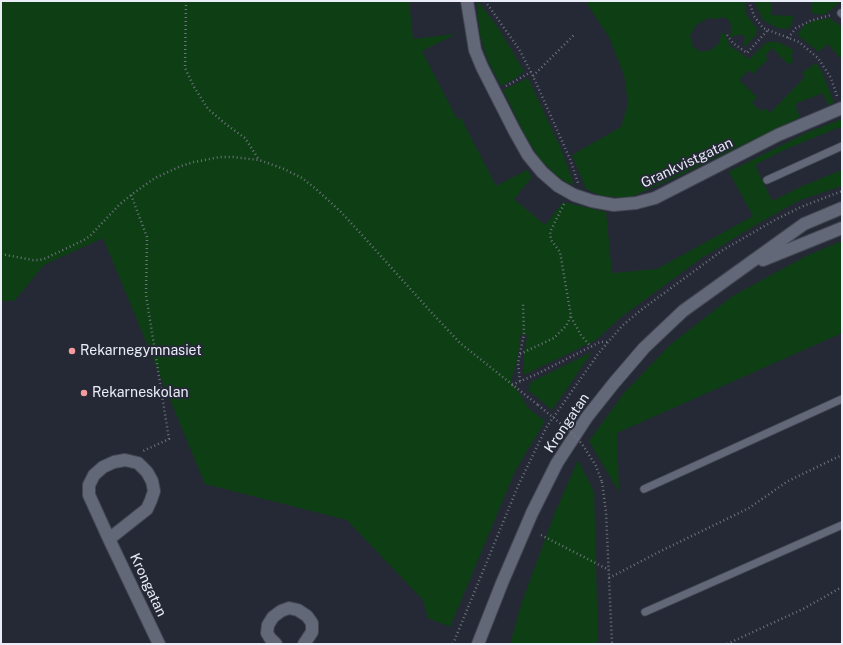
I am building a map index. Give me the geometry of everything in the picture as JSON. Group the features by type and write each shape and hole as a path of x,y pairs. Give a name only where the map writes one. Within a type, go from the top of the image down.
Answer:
{"street":[{"name":"Grankvistgatan","path":"467,1 475,50 514,130 528,155 542,172 558,186 592,201 614,205 636,203 655,198 841,104"},
{"name":"Krongatan","path":"478,644 532,513 557,463 587,417 614,382 644,348 683,311 804,224 842,208"},
{"name":"Krongatan","path":"745,267 842,228"},
{"path":"110,539 147,508 152,500 154,491 152,481 147,472 138,463 125,460"},
{"name":"Krongatan","path":"125,460 114,462 103,467 94,475 89,485 89,495 159,644"},
{"path":"276,644 267,633 268,625 281,611 289,608 298,610 307,616 312,623 312,632 304,644"}],"lane":[{"path":"767,180 842,146"},
{"path":"644,489 842,399"},
{"path":"645,612 842,525"}],"path":[{"path":"186,1 185,68 194,87 208,109 226,125 246,138 259,160"},
{"path":"485,1 519,49 531,72 570,159 584,198"},
{"path":"749,1 754,16 763,28 799,42 818,58 831,78 841,104"},
{"path":"788,38 796,28 810,21 842,14"},
{"path":"727,35 733,43 747,53 768,30"},
{"path":"533,76 574,35"},
{"path":"495,92 531,72"},
{"path":"1,254 39,260 84,240 90,236 108,215 131,195 155,178 168,171 194,162 233,157 259,160 284,169 302,178 352,223 432,314 460,343 572,433 582,444 596,466 602,482 606,512 612,644"},
{"path":"569,192 550,232 551,240 560,252 571,316 581,335 591,347"},
{"path":"125,460 169,439 146,295 147,237 131,195"},
{"path":"520,381 518,363 524,334 523,304"},
{"path":"520,354 554,338 566,326 571,316"},
{"path":"511,385 600,342 608,342"},
{"path":"609,578 749,508 788,481 842,455"},
{"path":"541,535 609,570"},
{"path":"726,644 803,609 842,587"}],"green space":[{"path":"1,1 409,1 413,39 458,33 422,51 457,119 461,118 496,186 527,170 532,177 514,199 545,225 563,202 606,212 612,273 657,269 753,216 729,172 806,133 842,119 842,132 840,127 784,150 755,165 772,201 800,187 842,170 842,186 800,200 759,223 703,257 621,317 596,340 524,375 523,358 527,336 521,333 517,362 511,380 528,408 545,421 515,471 450,627 428,618 423,600 347,520 205,484 103,238 44,265 14,301 1,301"},
{"path":"478,1 498,28 524,71 516,78 501,86 488,61 480,35 477,11"},
{"path":"585,1 745,1 746,14 757,29 756,35 743,48 745,38 744,35 735,35 730,38 730,21 724,17 715,19 708,18 696,25 690,36 693,47 701,52 711,50 720,42 721,33 724,33 730,46 749,59 767,42 778,42 794,50 791,56 794,60 789,65 772,48 765,56 768,59 753,74 749,70 739,80 757,97 752,103 761,111 765,108 770,113 805,77 802,73 816,63 821,70 834,103 828,105 823,93 795,104 800,117 677,177 629,198 601,196 586,189 572,155 621,127 628,103 624,75 609,37"},
{"path":"754,1 772,1 771,15 793,16 792,24 788,29 777,28 763,20"},
{"path":"811,1 841,1 823,15 811,13"},
{"path":"830,18 842,27 842,60 828,44 819,52 801,38 798,33 805,25 813,21"},
{"path":"528,78 561,149 573,182 571,185 557,176 540,159 526,137 503,90"},
{"path":"842,241 842,333 617,433 619,492 589,441 624,393 670,345 731,297 806,256"},
{"path":"592,352 552,410 528,390 531,382"},
{"path":"578,460 594,492 598,644 510,644 522,602 554,515"}],"place":[{"name":"Rekarnegymnasiet","path":"72,351"},
{"name":"Rekarneskolan","path":"84,393"}]}
